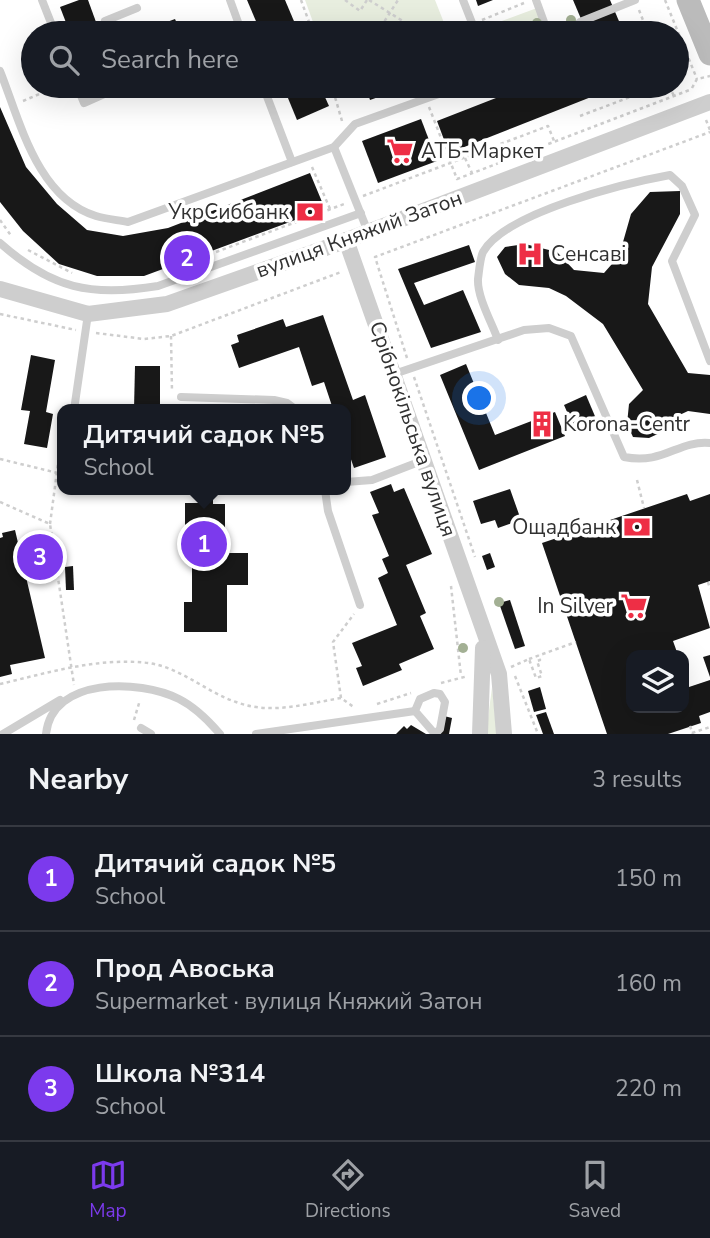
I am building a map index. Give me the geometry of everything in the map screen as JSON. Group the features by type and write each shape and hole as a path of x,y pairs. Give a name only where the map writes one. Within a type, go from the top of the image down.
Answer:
{"main road":[{"path":"688,0 710,54"}],"street":[{"name":"вулиця Княжий Затон","path":"0,289 88,314 167,304 368,232 710,102"},
{"name":"Срібнокільська вулиця","path":"346,240 499,674 504,734"},
{"name":"Срібнокільська вулиця","path":"478,618 485,665 480,734"}],"lane":[{"path":"42,0 50,21"},
{"path":"230,0 238,21"},
{"path":"463,0 471,21"},
{"path":"534,0 543,21"},
{"path":"583,21 636,1"},
{"path":"105,21 137,8"},
{"path":"0,71 39,169 68,201 94,216 128,222 334,147 355,124 426,98"},
{"path":"82,98 84,103 95,98"},
{"path":"268,98 292,162"},
{"path":"334,147 368,232"},
{"path":"498,340 478,282 484,252 514,224 549,209 640,181 670,175 682,186 695,215 672,261 710,360"},
{"path":"0,243 20,261 53,280 87,291 128,291 158,286 361,213"},
{"path":"75,403 88,314"},
{"path":"394,374 524,330 550,328 571,336 624,457 657,459 699,441 710,443"},
{"path":"181,397 274,400 288,404"},
{"path":"351,482 372,480 424,460"},
{"path":"326,495 328,511 360,605"},
{"path":"5,734 44,707 65,698 105,687 127,687 176,697 193,707 220,734"},
{"path":"440,694 444,702 439,732 432,732 415,711 420,699 440,694"},
{"path":"46,734 51,716 65,698"},
{"path":"256,734 415,711"},
{"path":"141,728 151,734"}],"path":[{"path":"301,0 309,21"},
{"path":"345,0 360,10 368,0 403,21"},
{"path":"385,21 398,0"},
{"path":"480,21 534,0"},
{"path":"665,0 673,21"},
{"path":"636,1 644,21"},
{"path":"689,61 696,79"},
{"path":"14,105 30,98"},
{"path":"335,98 346,134"},
{"path":"426,98 457,179 669,98"},
{"path":"580,116 627,98"},
{"path":"215,253 548,126 554,142"},
{"path":"476,560 375,257 710,132"},
{"path":"308,156 330,209"},
{"path":"465,158 472,173"},
{"path":"0,220 16,241"},
{"path":"21,247 77,275"},
{"path":"171,336 172,397"},
{"path":"0,459 57,473"},
{"path":"637,480 644,508"},
{"path":"57,489 50,524 76,694"},
{"path":"0,502 50,524"},
{"path":"708,582 710,589"},
{"path":"341,698 333,642 360,605"},
{"path":"529,659 576,642"},
{"path":"508,656 538,734"},
{"path":"0,684 70,668 107,663 149,663 181,674 235,702 272,710 341,698 359,710"},
{"path":"438,684 461,676"},
{"path":"370,707 414,692"},
{"path":"134,716 140,699"},
{"path":"690,726 693,734 710,727"}],"green space":[{"path":"305,0 435,0 443,21 313,21"},
{"path":"537,8 542,21 502,21"},
{"path":"492,687 497,734 486,734"}],"building":[{"path":"79,0 88,0 96,21 65,21 60,7"},
{"path":"247,0 285,0 294,21 256,21"},
{"path":"476,0 493,0 478,6"},
{"path":"573,0 610,0 619,21 582,21"},
{"path":"288,98 325,98 329,106 297,120"},
{"path":"496,98 589,98 449,153 437,121"},
{"path":"0,107 26,167 57,204 87,230 123,236 168,228 310,173 325,209 144,276 97,276 59,264 23,231 0,202"},
{"name":"АТБ-Маркет","path":"421,119 437,161 378,183 362,141"},
{"path":"680,191 680,214 652,267 648,304 688,373 710,375 710,414 688,411 671,419 662,432 649,438 633,437 627,424 629,404 643,390 603,324 566,296 549,288 519,285 505,274 497,257 505,247 525,244 557,252 574,270 604,273 619,256 631,214 650,192"},
{"path":"469,245 475,262 414,283 424,305 463,290 481,332 431,348 398,269"},
{"path":"323,315 353,400 365,395 386,457 354,468 351,459 351,404 331,404 324,382 312,386 299,347 239,368 231,345 239,342 237,335 283,319 286,327"},
{"path":"31,355 55,360 46,412 53,414 47,448 24,444 30,411 21,410"},
{"name":"Korona-Centr","path":"466,364 495,435 555,412 565,436 479,470 440,375"},
{"path":"135,366 160,366 160,404 134,404"},
{"path":"586,395 597,421 575,430 564,405"},
{"path":"391,484 394,492 404,488 432,554 406,565 426,613 420,616 434,649 399,664 402,670 363,686 356,668 362,666 352,643 397,625 378,578 388,573 382,559 389,556 372,515 379,513 370,492"},
{"path":"510,489 521,520 498,528 495,520 481,524 473,501"},
{"name":"In Silver","path":"687,494 690,501 710,494 710,581 698,585 710,628 673,641 676,650 626,650 626,713 689,713 689,687 710,680 710,712 699,716 701,723 668,734 607,734 542,543"},
{"path":"204,495 213,495 213,504 225,504 225,553 248,553 248,585 227,585 227,632 184,632 184,602 192,602 192,536 185,536 185,503 204,503"},
{"path":"15,530 45,658 10,665 12,674 0,677 0,538 3,537 2,533"},
{"path":"490,553 495,567 487,570 482,556"},
{"path":"73,566 74,590 66,590 65,567"},
{"path":"510,600 525,646 515,649 499,603"},
{"path":"710,655 710,677 703,657"},
{"path":"540,687 546,709 534,712 528,691"},
{"path":"546,712 554,734 543,734 536,715"},
{"path":"444,716 452,718 449,734 440,734"},
{"path":"411,725 426,734 396,734 404,726 407,729"}],"place":[{"name":"АТБ-Маркет","path":"400,151"},
{"name":"УкрСиббанк","path":"310,212"},
{"name":"Сенсаві","path":"530,254"},
{"name":"Прод Авоська","path":"187,258"},
{"name":"Korona-Centr","path":"542,424"},
{"name":"Ощадбанк","path":"637,527"},
{"name":"Дитячий садок №5","path":"204,544"},
{"name":"Школа №314","path":"40,557"},
{"name":"In Silver","path":"634,606"}]}
